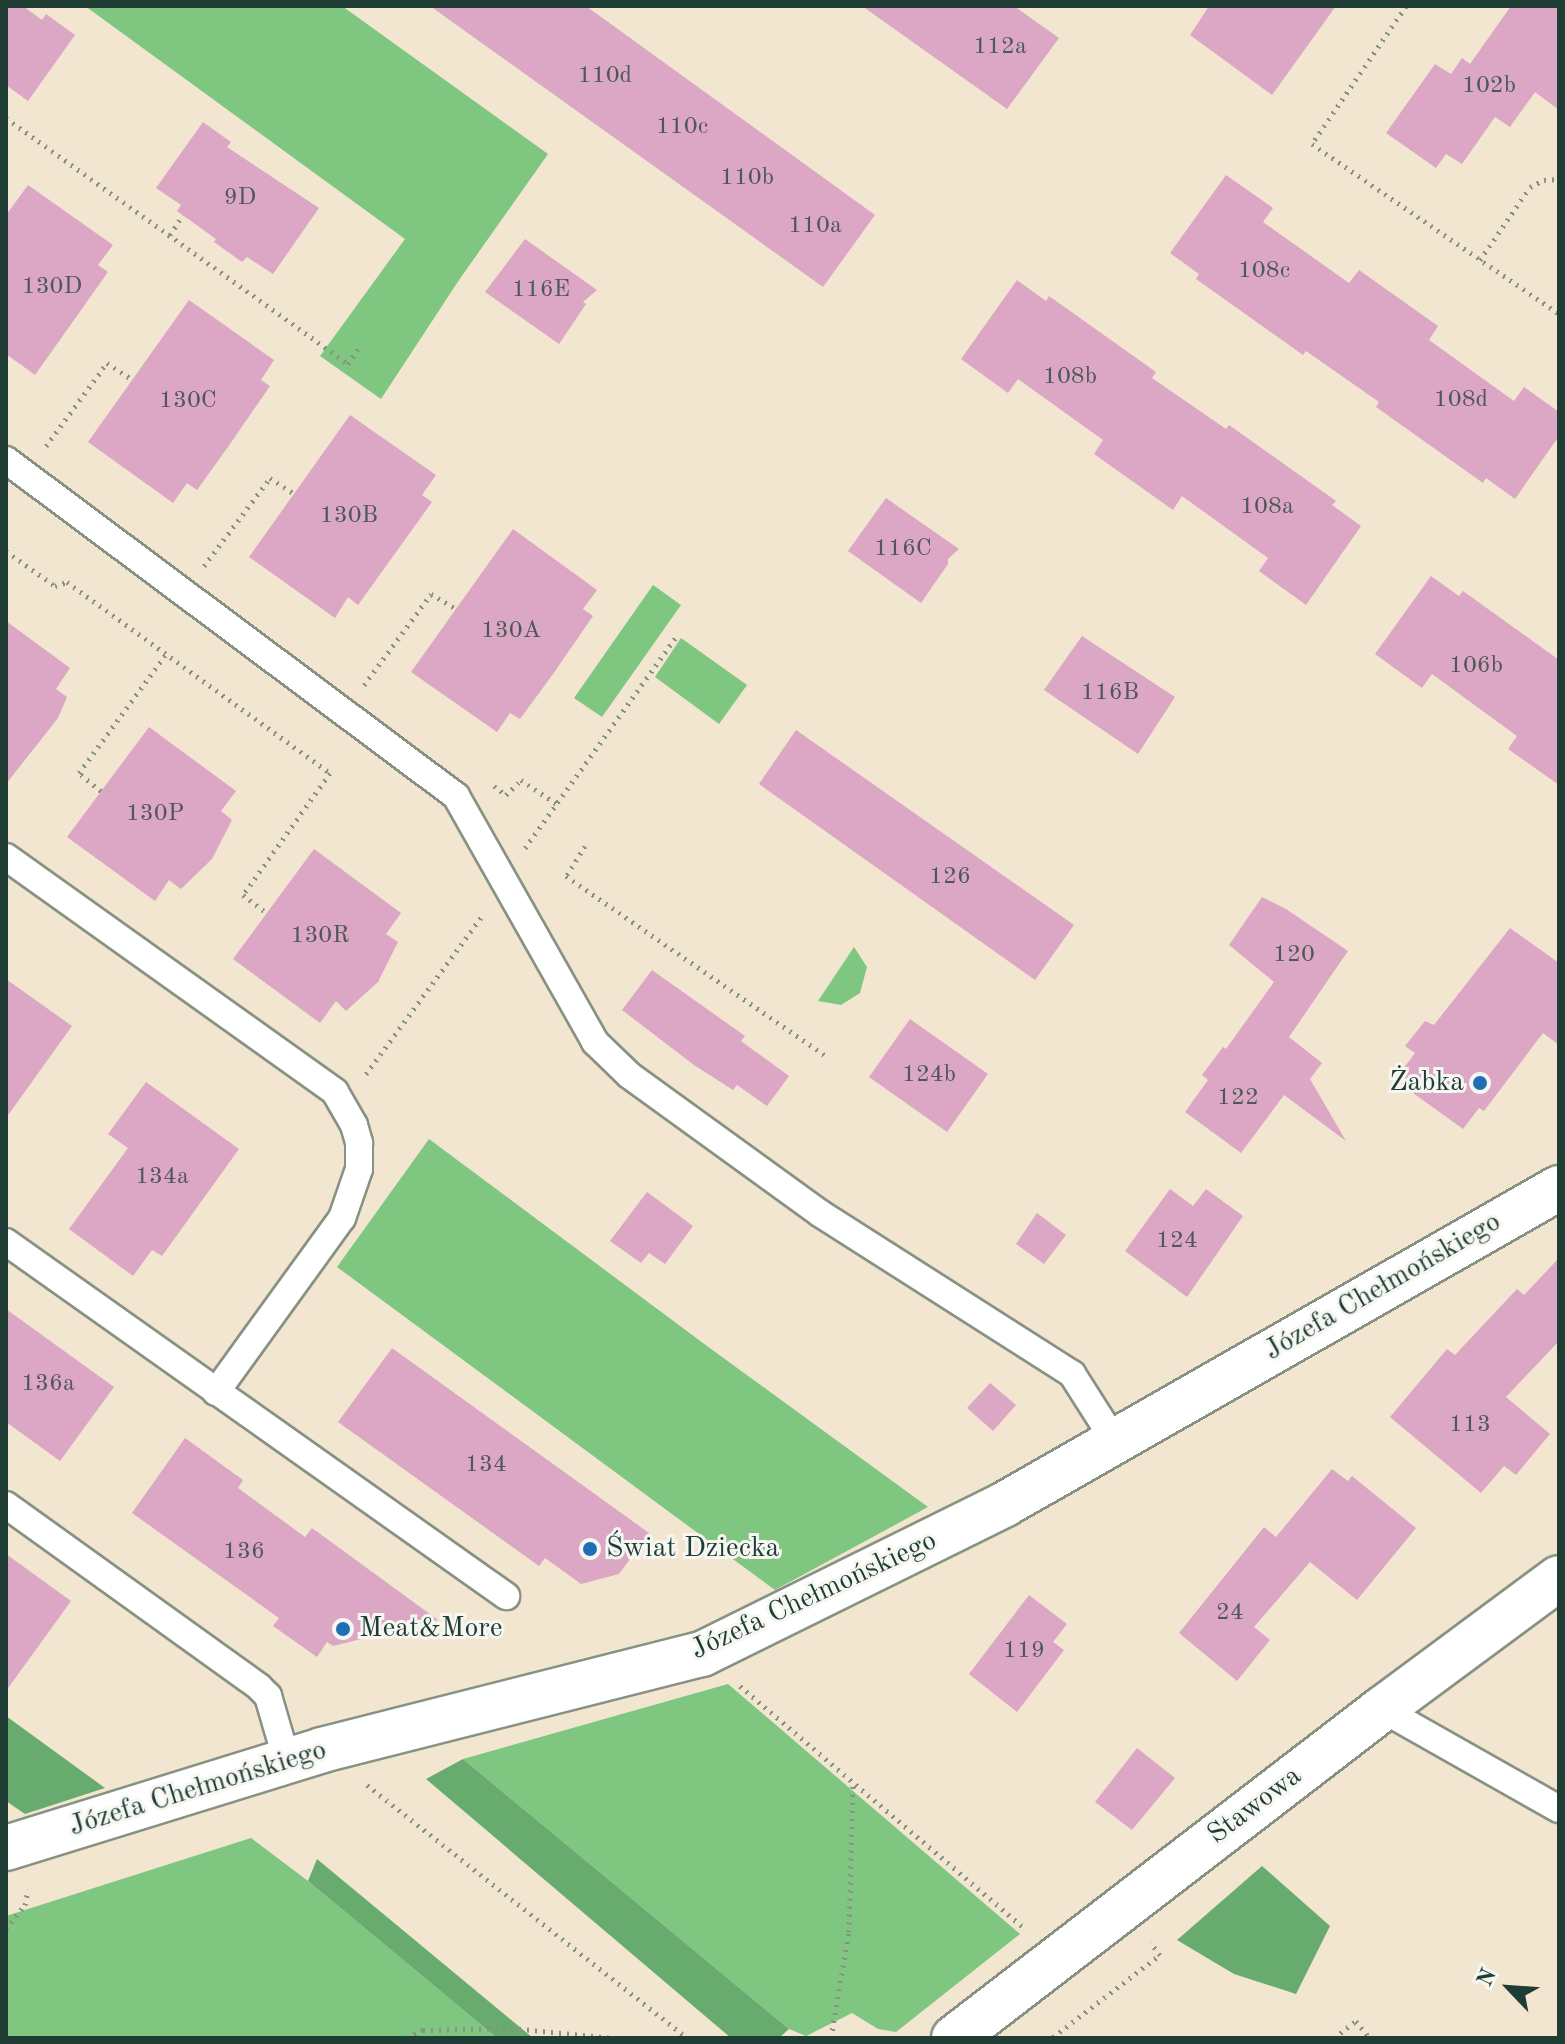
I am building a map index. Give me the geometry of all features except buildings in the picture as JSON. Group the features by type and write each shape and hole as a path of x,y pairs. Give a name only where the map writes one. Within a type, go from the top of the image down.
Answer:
{"street":[{"name":"Józefa Chełmońskiego","path":"6,1848 304,1755 702,1654 1005,1504 1559,1188"},
{"name":"Stawowa","path":"954,2038 1382,1709 1559,1578"}],"lane":[{"path":"6,460 456,796 595,1042 629,1075 821,1214 1072,1374 1114,1440"},
{"path":"6,857 335,1092 344,1104 359,1143 359,1169 342,1218 216,1392"},
{"path":"6,1242 506,1596"},
{"path":"6,1505 259,1687 268,1696 304,1755"},
{"path":"1382,1709 1559,1809"}],"path":[{"path":"1406,6 1312,144 1559,314"},
{"path":"6,118 348,364 360,346"},
{"path":"1480,260 1530,187 1544,180 1559,179"},
{"path":"170,235 183,215"},
{"path":"41,454 107,363 132,379"},
{"path":"200,572 270,478 295,494"},
{"path":"6,551 55,586 67,582 330,773 243,895 267,913"},
{"path":"361,689 431,594 456,609"},
{"path":"344,1104 524,862 524,849 677,636"},
{"path":"101,791 79,773 166,654"},
{"path":"585,846 566,876 827,1057"},
{"path":"702,1654 1033,1936"},
{"path":"304,1755 687,2038"},
{"path":"831,2038 849,1932 853,1781"},
{"path":"1052,2036 1160,1955 1147,1937"},
{"path":"1334,2038 1356,2021 1370,2038"},
{"path":"407,2038 423,2030 511,2028 613,2038"}],"green space":[{"path":"85,6 342,6 548,154 459,280 381,399 320,356 405,239"},
{"path":"653,585 681,605 602,717 574,698"},
{"path":"681,638 747,685 719,724 655,677"},
{"path":"854,947 867,967 860,993 841,1005 818,1001"},
{"path":"429,1139 928,1507 775,1590 337,1267"},
{"path":"728,1684 1020,1934 896,2032 878,2029 852,2013 806,2036 789,2029 463,1759"},
{"path":"6,1716 105,1788 25,1814 6,1801"},
{"path":"463,1759 789,2029 779,2038 731,2038 426,1779"},
{"path":"251,1838 308,1881 497,2038 6,2038 6,1916"},
{"path":"317,1859 533,2038 497,2038 308,1881"},
{"path":"1262,1866 1330,1926 1296,1994 1234,1974 1177,1940"}],"place":[{"name":"Żabka","path":"1480,1083"},
{"name":"Świat Dziecka","path":"590,1549"},
{"name":"Meat&More","path":"343,1629"}]}
